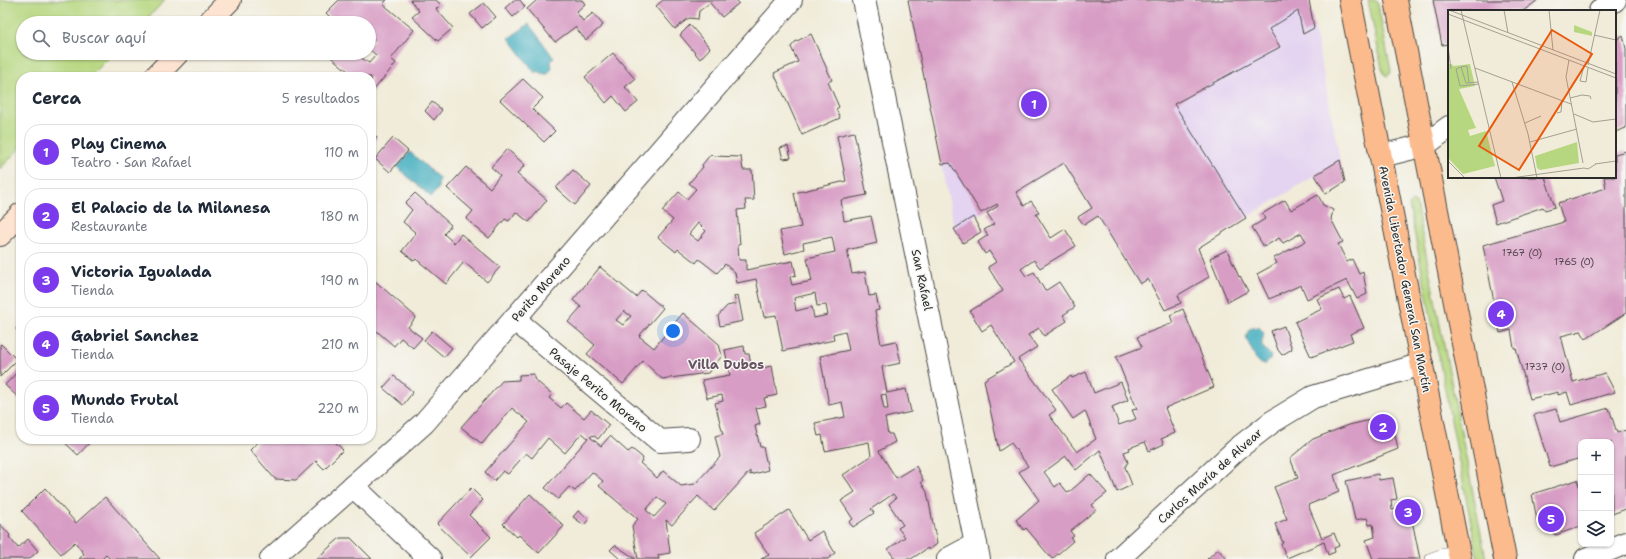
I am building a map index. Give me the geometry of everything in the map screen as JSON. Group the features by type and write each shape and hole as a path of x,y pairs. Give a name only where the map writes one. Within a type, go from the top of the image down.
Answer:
{"main road":[{"path":"215,16 230,0"},
{"name":"Avenida Libertador General San Martín","path":"1350,0 1459,554"},
{"path":"1396,0 1505,559"},
{"path":"160,72 171,60"},
{"path":"0,235 16,219"}],"street":[{"name":"Perito Moreno","path":"271,559 424,423 791,0"},
{"name":"San Rafael","path":"864,0 978,551"},
{"path":"1601,10 1615,0"},
{"path":"1381,156 1425,145 1448,128"},
{"name":"Pasaje Perito Moreno","path":"514,319 660,441 689,439"},
{"name":"Carlos María de Alvear","path":"1118,559 1237,449 1272,422 1314,397 1422,364"},
{"path":"353,486 430,559"},
{"path":"1586,559 1626,543"},
{"path":"948,559 978,551"}],"lane":[{"path":"1432,559 1459,554"}],"shaded area":[{"path":"908,0 1309,0 1340,160 1140,284 1064,163 954,229"}],"green space":[{"path":"0,0 165,0 150,16 16,16 16,60 107,60 95,72 16,72 16,152 0,169"},
{"path":"1368,0 1377,0 1391,71 1387,76 1383,73"},
{"path":"1412,201 1416,203 1486,559 1478,559 1409,205"}],"water":[{"path":"529,24 554,58 551,61 552,68 548,74 543,74 538,71 535,73 509,38"},
{"path":"410,152 439,178 438,189 431,197 397,167"},
{"path":"1257,327 1264,333 1262,346 1271,356 1270,360 1266,364 1261,364 1257,361 1246,338 1249,329"}],"building":[{"path":"339,0 387,0 383,4 414,30 391,59 396,63 376,87 376,72 349,72 334,60 364,60 369,63 372,60 376,60 376,16 329,16 326,13"},
{"path":"410,0 436,0 441,5 436,9 453,28 438,41 412,17 419,11"},
{"path":"514,0 520,0 525,7 513,17 505,8"},
{"path":"537,0 582,0 585,4 576,12 583,21 593,13 603,25 586,40 575,27 555,42 527,9"},
{"path":"663,0 736,0 739,3 722,17 710,3 699,11 698,19 689,18 675,29 656,6"},
{"path":"908,0 1309,0 1314,28 1303,34 1298,11 1269,29 1280,47 1174,104 1246,218 1198,248 1209,277 1178,295 1181,303 1165,310 1148,279 1140,284 1098,216 1084,225 1078,217 1092,208 1064,163 1016,192 1024,206 1031,201 1039,212 1036,214 1051,238 1065,229 1076,246 1040,268 1034,260 1021,269 1026,276 1034,272 1045,291 1059,282 1075,307 1063,315 1067,321 1044,336 1039,328 1028,335 1037,347 1018,359 1056,410 1049,415 1077,452 1096,439 1085,411 1073,419 1052,389 1071,376 1072,378 1086,372 1094,393 1121,382 1128,400 1112,407 1119,425 1136,419 1132,410 1137,409 1116,357 1142,347 1137,337 1173,323 1170,315 1183,309 1214,387 1165,408 1175,433 1161,439 1164,444 1149,451 1145,442 1129,448 1130,450 1124,452 1128,462 1125,467 1132,485 1117,492 1100,450 1076,470 1066,456 1044,472 1055,487 1060,483 1068,493 1090,474 1107,493 1092,505 1096,510 1070,531 1074,536 1071,538 1073,541 1052,559 1026,528 1024,530 1016,520 1039,500 1019,472 1028,466 1011,443 999,451 984,380 1014,362 991,325 982,331 970,311 1003,291 988,267 996,262 989,251 985,254 978,242 988,235 984,230 994,224 987,213 998,206 997,204 981,213 950,163 942,164"},
{"path":"1433,0 1538,0 1524,10 1448,10 1448,44 1442,45"},
{"path":"484,3 496,17 482,28 470,14"},
{"path":"690,25 710,48 700,59 680,35"},
{"path":"811,34 832,80 828,82 839,107 836,109 840,118 802,135 774,73 798,62 791,47 795,42"},
{"path":"1623,35 1626,49 1626,128 1616,132 1616,40"},
{"path":"613,53 635,79 625,87 638,102 626,112 613,96 606,103 585,77"},
{"path":"523,79 543,98 532,109 555,131 544,142 500,100"},
{"path":"432,102 442,110 434,120 425,111"},
{"path":"854,132 867,195 841,200 844,221 871,216 877,243 847,250 852,274 865,272 869,296 876,295 879,310 875,311 881,344 896,341 901,363 882,367 887,393 906,389 911,412 885,418 888,434 892,434 895,442 879,451 896,478 916,466 923,480 921,482 927,492 937,544 911,559 895,559 888,549 905,537 898,528 903,525 889,504 896,498 893,494 871,509 874,513 853,527 849,522 853,519 841,501 855,492 843,475 871,456 869,442 825,451 822,435 818,436 815,423 845,417 842,402 829,405 820,356 849,350 845,331 833,334 834,340 783,351 776,315 764,317 756,279 737,283 735,273 725,264 717,273 699,259 696,263 678,249 676,252 658,237 673,220 662,211 679,192 687,199 696,189 689,183 703,167 702,165 711,154 713,156 741,157 743,170 752,170 754,200 745,200 746,209 737,210 740,244 738,245 739,260 746,260 746,270 793,261 796,275 790,277 792,285 812,281 807,258 835,252 832,237 803,243 804,249 785,254 780,231 801,227 794,193 846,181 837,136","holes":["698,223 706,231 698,241 689,234","815,293 817,306 826,305 828,315 814,318 812,307 796,311 794,298","886,394 888,409 884,409 881,395"]},
{"path":"393,138 408,151 390,172 376,160 376,158"},
{"path":"788,146 791,158 783,159 780,148"},
{"path":"507,149 525,165 517,174 547,200 529,222 516,212 509,221 505,219 489,238 466,219 473,211 447,188 466,167 490,188 500,175 491,167"},
{"path":"1626,151 1626,313 1586,339 1581,331 1561,336 1573,382 1605,373 1615,392 1571,405 1567,392 1558,395 1558,392 1530,399 1516,348 1514,348 1511,330 1500,333 1483,245 1564,222 1558,203 1606,188 1604,178 1616,178 1616,154"},
{"path":"1340,160 1345,182 1326,194 1315,175"},
{"path":"573,170 591,186 575,205 556,188"},
{"path":"1494,178 1545,178 1555,207 1545,210 1543,207 1496,223 1491,205 1502,201"},
{"path":"415,193 451,225 444,234 454,243 461,234 500,267 487,282 464,262 446,284 416,259 414,261 402,251 416,233 403,222 412,210 405,203"},
{"path":"1318,195 1323,205 1333,210 1331,219 1343,242 1338,244 1347,262 1352,259 1359,274 1363,272 1367,294 1357,299 1347,280 1307,299 1301,285 1269,299 1257,274 1277,263 1274,258 1306,241 1301,233 1283,243 1279,238 1264,247 1252,227 1265,219 1262,214 1285,200 1291,210"},
{"path":"973,217 981,232 963,243 954,229"},
{"path":"1227,250 1239,277 1240,276 1248,291 1228,302 1210,258"},
{"path":"600,267 636,297 642,290 663,308 639,336 654,348 683,313 719,344 722,356 708,373 662,379 643,361 623,384 587,354 595,345 568,322 581,307 573,300","holes":["624,311 631,316 623,325 616,320"]},
{"path":"376,282 416,317 408,327 422,338 413,348 401,338 394,346 376,330"},
{"path":"1339,289 1344,299 1350,296 1364,328 1350,334 1353,341 1311,357 1295,322 1322,309 1317,299"},
{"path":"738,295 743,321 720,326 718,316 727,306 736,304 734,296"},
{"path":"1284,326 1292,349 1282,355 1278,350 1271,331"},
{"path":"432,331 452,348 444,357 424,340"},
{"path":"1,344 16,359 16,361 0,377"},
{"path":"744,346 745,354 749,354 752,370 772,366 777,395 764,398 766,406 756,408 760,424 755,426 760,447 763,447 768,470 750,475 750,471 714,511 698,496 672,525 666,520 670,553 658,555 659,559 638,559 632,526 638,519 599,486 603,481 592,472 575,491 569,487 558,499 545,488 588,438 582,433 565,453 548,438 532,458 526,453 508,474 503,471 494,481 485,472 529,422 512,408 482,444 461,427 502,381 519,380 519,375 534,374 534,379 552,394 549,398 561,408 566,403 584,418 591,410 609,425 598,439 593,435 590,437 601,446 610,436 628,452 632,449 642,457 643,459 640,463 657,478 663,471 681,486 695,484 720,457 715,436 723,434 715,403 723,401 722,395 707,398 702,380 730,375 725,350","holes":["657,497 666,504 654,517 646,510"]},
{"path":"16,373 16,395 5,385"},
{"path":"394,376 413,392 403,405 383,388"},
{"path":"1609,408 1617,433 1626,430 1626,509 1614,513 1614,439 1578,439 1578,459 1550,467 1534,415 1556,409 1560,422"},
{"path":"1370,420 1383,423 1389,428 1395,435 1398,449 1334,475 1339,492 1308,505 1322,538 1334,533 1339,546 1334,548 1335,552 1328,555 1324,542 1287,558 1281,544 1283,543 1275,524 1287,519 1274,487 1298,478 1290,458 1313,439 1349,425"},
{"path":"66,444 88,444 78,455"},
{"path":"256,444 337,444 343,450 324,469 316,461 296,480 275,479 250,450"},
{"path":"1378,474 1379,480 1393,478 1397,499 1391,500 1392,510 1409,506 1420,559 1373,559 1366,540 1375,537 1373,524 1369,525 1367,518 1355,520 1346,481"},
{"path":"1577,480 1578,527 1556,535 1538,525 1532,494"},
{"path":"45,488 76,523 105,497 160,559 110,559 106,555 102,559 79,559 84,554 75,542 61,554 22,511"},
{"path":"471,488 483,500 469,515 491,537 471,557 437,524"},
{"path":"530,494 564,526 539,553 519,535 517,537 503,524"},
{"path":"789,510 808,540 822,531 835,553 828,559 761,559 769,555 754,533"},
{"path":"578,511 589,519 584,525 573,517"},
{"path":"0,524 10,535 9,537 18,548 28,539 38,551 29,559 0,559"},
{"path":"340,538 351,538 372,559 316,559"},
{"path":"615,545 636,559 620,559 610,550"},
{"path":"1218,549 1227,559 1207,559"}],"place":[{"name":"Play Cinema","path":"1034,104"},
{"name":"Gabriel Sanchez","path":"1501,314"},
{"name":"El Palacio de la Milanesa","path":"1383,427"},
{"name":"Victoria Igualada","path":"1408,512"},
{"name":"Mundo Frutal","path":"1551,519"}],"district":[{"name":"Villa Dubos","path":"726,364"}]}
